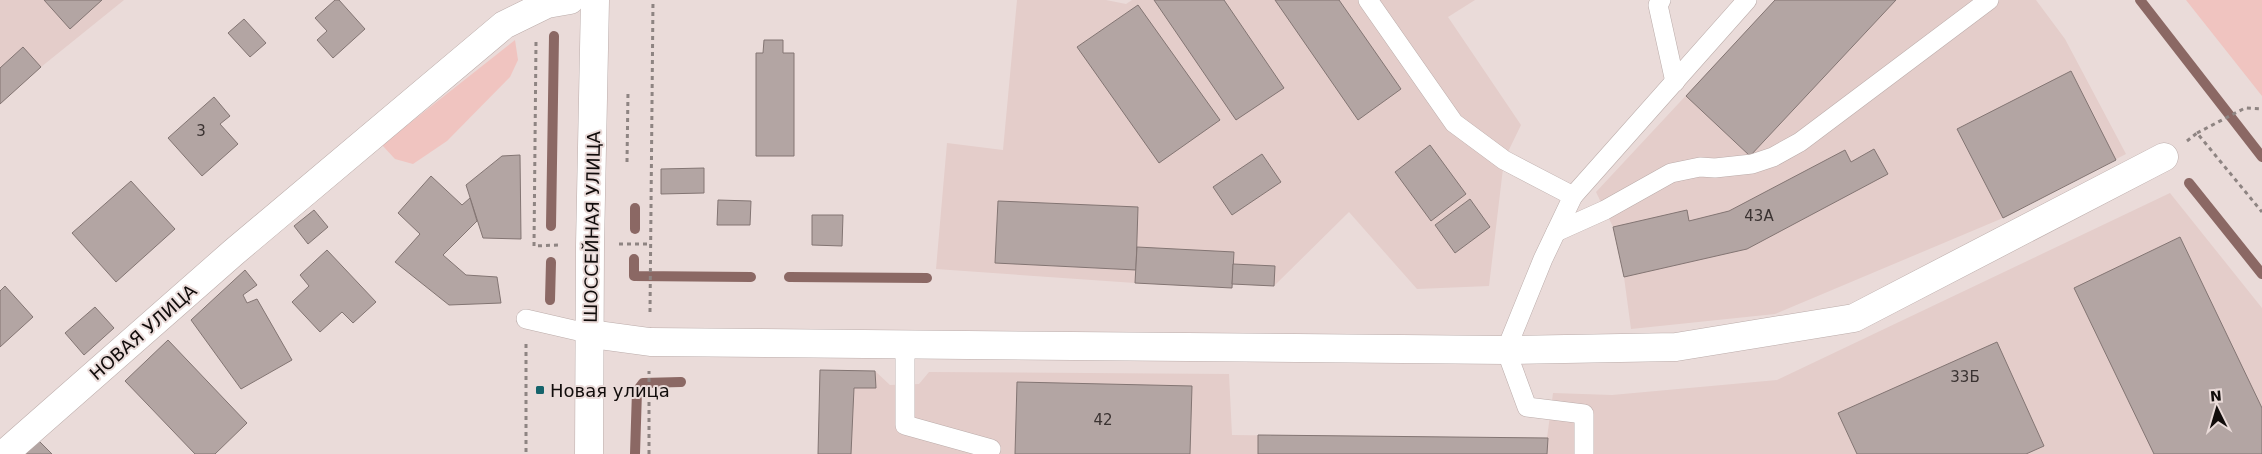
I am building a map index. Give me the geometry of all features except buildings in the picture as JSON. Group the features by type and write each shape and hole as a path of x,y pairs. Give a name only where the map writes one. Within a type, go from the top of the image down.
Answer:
{"street":[{"name":"НОВАЯ УЛИЦА","path":"4,454 234,252 504,25 536,8 570,0"},
{"name":"ШОССЕЙНАЯ УЛИЦА","path":"589,454 590,236 596,0"},
{"path":"591,334 650,342 1506,350 1676,347 1854,318 2164,158"}],"lane":[{"path":"1368,0 1454,123 1504,160 1574,196"},
{"path":"1661,0 1658,5 1674,82"},
{"path":"1584,454 1584,414 1527,407 1506,350 1556,232 1574,196 1747,0"},
{"path":"1556,232 1605,210 1671,173 1700,167 1715,168 1752,164 1787,150 1989,0"},
{"path":"526,319 591,334"},
{"path":"906,344 905,424 991,449"}],"path":[{"path":"650,285 653,0"},
{"path":"536,8 534,246 561,245"},
{"path":"627,162 628,92"},
{"path":"2164,158 2197,134 2245,108 2262,109"},
{"path":"2197,134 2262,212"},
{"path":"615,245 650,244"},
{"path":"526,319 526,454"},
{"path":"649,374 649,454"}],"shaded area":[{"path":"0,0 124,0 41,67 0,104"},
{"path":"1017,0 1106,0 1126,4 1132,0 1475,0 1448,17 1521,125 1504,160 1489,286 1417,289 1349,212 1274,286 1232,284 1232,288 936,269 947,143 1003,150"},
{"path":"1775,0 2036,0 2065,39 2126,154 2003,218 1775,314 1631,329 1624,277 1613,227 1596,192"},
{"path":"2186,0 2262,0 2262,96"},
{"path":"515,40 518,60 510,77 447,141 413,164 395,159 382,145"},
{"path":"2170,193 2262,308 2262,454 818,454 820,370 875,371 890,385 919,384 929,372 1229,374 1232,435 1547,438 1553,393 1612,395 1777,380"}],"waterway":[{"path":"2140,0 2262,157"},
{"path":"551,226 554,36"},
{"path":"2189,183 2262,274"},
{"path":"635,208 635,229"},
{"path":"634,259 634,276 751,277"},
{"path":"550,300 551,262"},
{"path":"789,277 927,278"},
{"path":"635,454 637,391 643,383 681,382"}],"place":[{"name":"Новая улица","path":"540,390"}]}
